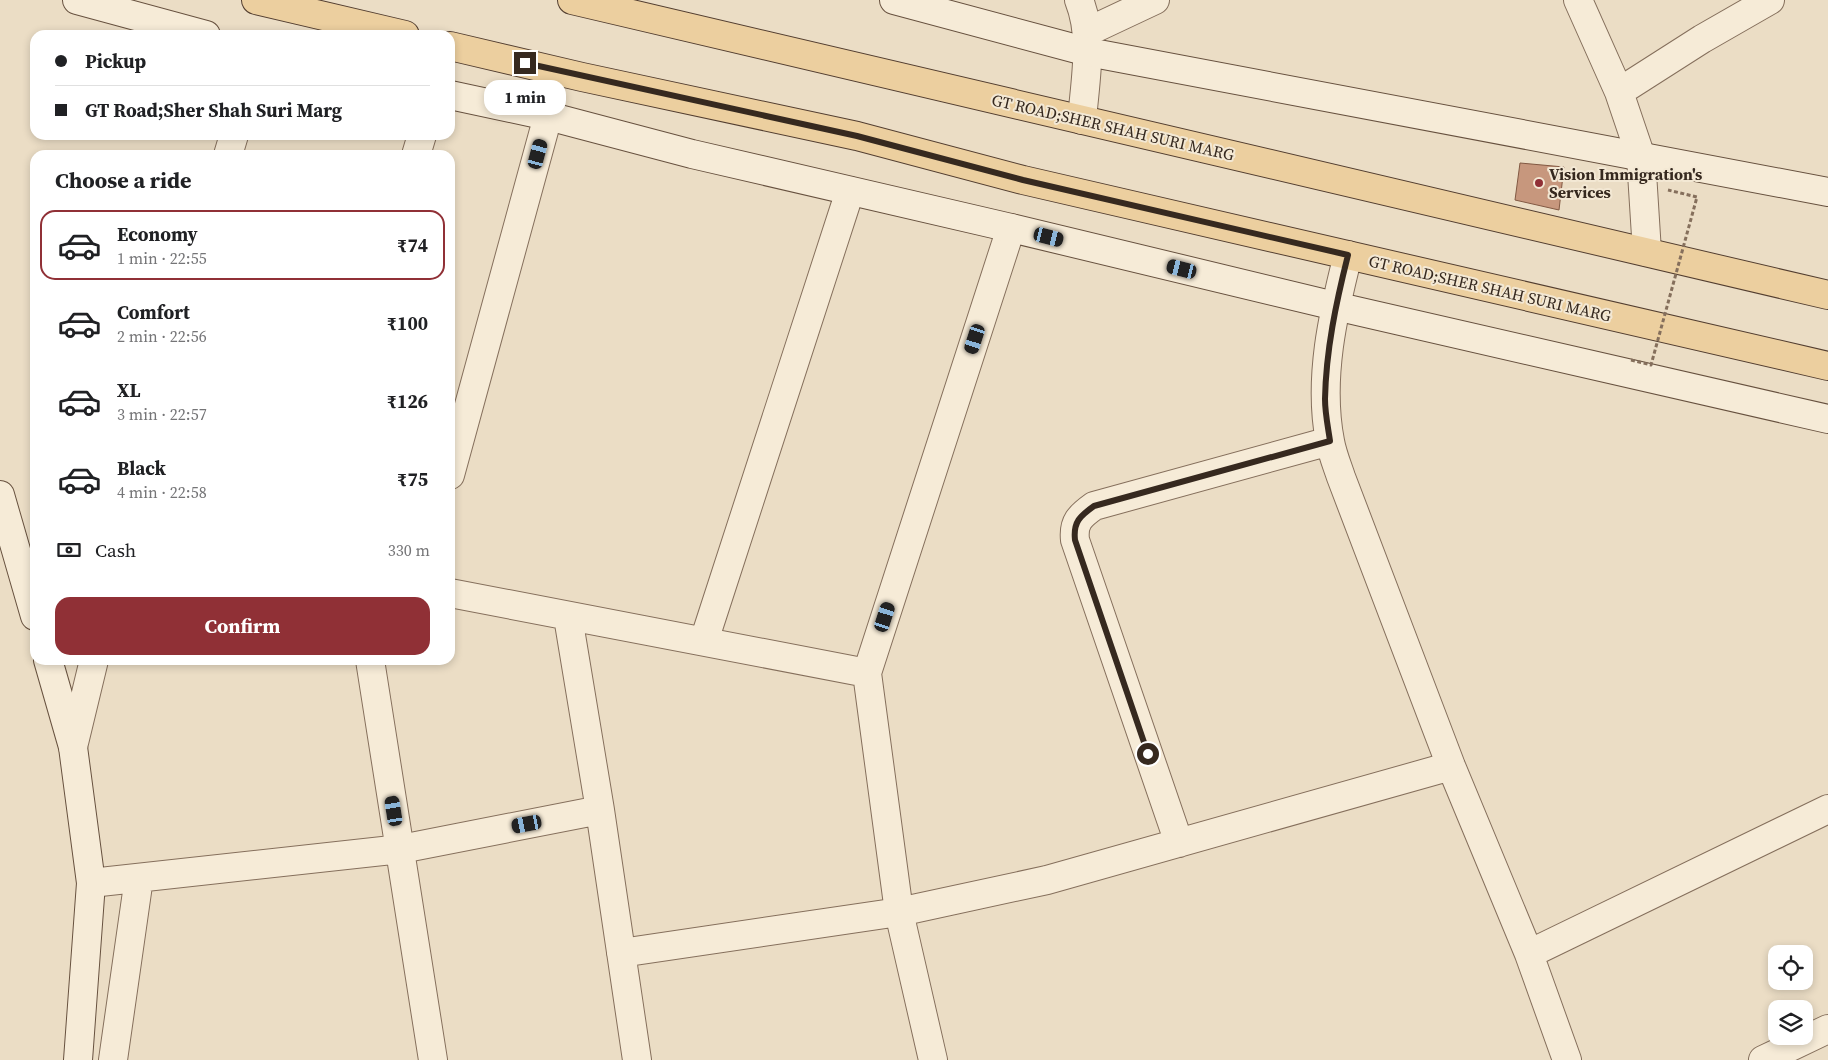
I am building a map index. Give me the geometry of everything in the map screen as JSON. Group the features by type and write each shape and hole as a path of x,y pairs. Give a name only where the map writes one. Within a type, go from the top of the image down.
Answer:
{"main road":[{"path":"256,0 384,30"},
{"name":"GT ROAD;SHER SHAH SURI MARG","path":"572,0 1828,294"},
{"name":"GT ROAD;SHER SHAH SURI MARG","path":"455,47 582,77 857,136 1023,180 1828,366"}],"street":[{"path":"77,0 188,30"},
{"path":"894,0 1641,157 1828,192"},
{"path":"1079,0 1087,42 1082,120"},
{"path":"1087,42 1155,0"},
{"path":"1578,0 1619,92 1641,157 1647,252"},
{"path":"1619,92 1702,39 1770,0"},
{"path":"455,96 548,116 692,154 1335,306 1828,419"},
{"path":"455,458 548,116"},
{"path":"704,640 850,191"},
{"path":"933,1060 899,912 867,673 1011,228"},
{"path":"1348,255 1335,306 1329,350 1325,401 1330,441 1341,477 1451,766 1529,954 1568,1060"},
{"path":"1179,844 1075,540 1074,528 1082,515 1094,506 1330,441"},
{"path":"0,495 30,599"},
{"path":"455,594 568,617 704,640 867,673"},
{"path":"568,617 600,810 637,1060"},
{"path":"49,665 73,748 91,883 78,1060"},
{"path":"73,748 93,665"},
{"path":"371,665 433,1060"},
{"path":"621,952 899,912 1047,880 1451,766"},
{"path":"1529,954 1828,809"},
{"path":"91,883 401,849 600,810"},
{"path":"113,1060 139,878"},
{"path":"1763,1060 1828,1029"}],"path":[{"path":"1631,360 1651,365 1697,197 1668,190"}],"building":[{"name":"Vision Immigration's Services","path":"1520,163 1564,167 1559,210 1515,200"}],"place":[{"name":"Vision Immigration's Services","path":"1539,183"}],"route":[{"path":"525,63 857,136 1023,180 1348,255 1335,306 1327,369 1325,401 1330,441 1094,506 1082,515 1074,528 1075,540 1148,754"}]}
